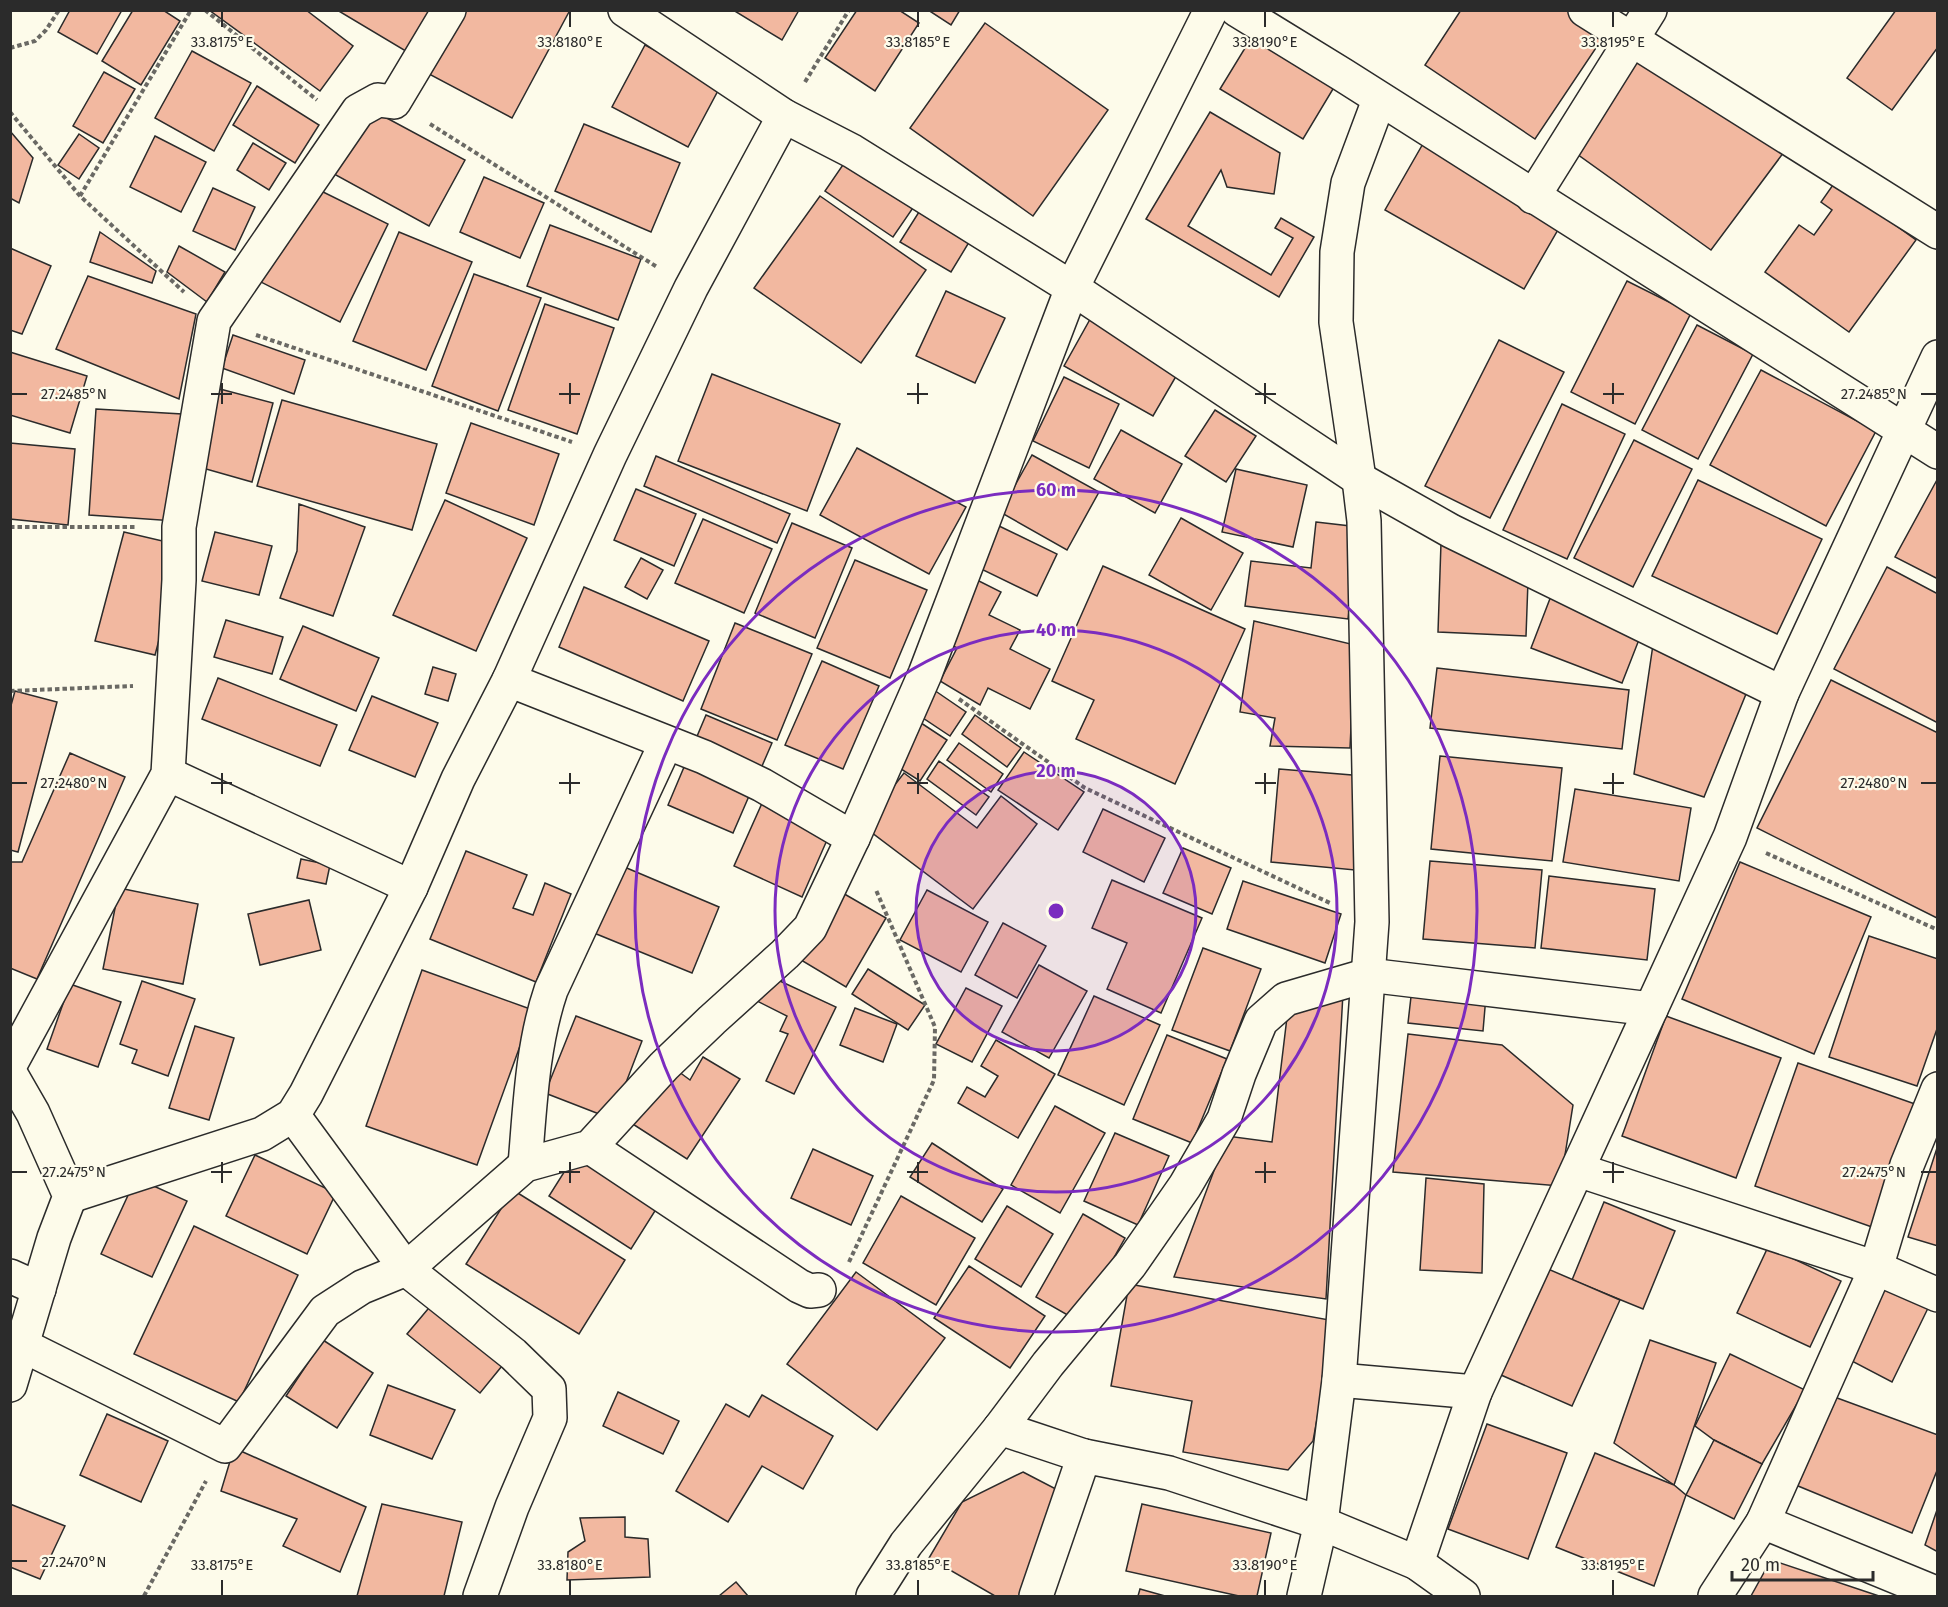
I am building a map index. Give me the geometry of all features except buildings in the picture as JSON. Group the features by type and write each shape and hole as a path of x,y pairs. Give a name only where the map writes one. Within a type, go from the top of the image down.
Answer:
{"street":[{"path":"10,1065 168,774 180,527 214,321 348,124 358,111 368,104 378,100 394,102 449,10"},
{"path":"625,10 784,116 852,151 1072,288 1359,479 1450,531 1782,693"},
{"path":"22,1345 225,1446 325,1311 362,1287 406,1269 525,1165 590,1147 664,1066 810,928 925,674 1072,288 1211,10"},
{"path":"1237,10 1938,452"},
{"path":"1585,10 1938,232"},
{"path":"1533,197 1650,10"},
{"path":"1304,1596 1321,1523 1339,1380 1372,922 1364,521 1336,322 1337,252 1348,183 1379,100"},
{"path":"10,1385 22,1345 25,1282 70,1196 262,1134 293,1115 306,1094 411,887 458,779 508,680 610,454 691,288 784,116"},
{"path":"1417,1563 1475,1392 1730,837 1782,693 1938,357"},
{"path":"508,680 704,757 762,785 853,837"},
{"path":"525,1165 535,1060 542,1017 551,990 666,742"},
{"path":"168,774 411,887"},
{"path":"873,1596 906,1544 1130,1265 1185,1186 1224,1119 1239,1074 1261,1021 1286,999 1368,975 1651,1009"},
{"path":"10,1073 33,1113 70,1196"},
{"path":"1715,1596 1763,1522 1876,1268 1907,1165 1938,1089"},
{"path":"293,1115 406,1269 513,1354 549,1389 550,1418 512,1507 480,1596"},
{"path":"590,1147 799,1286 810,1291 819,1290"},
{"path":"1578,1170 1876,1268 1938,1295"},
{"path":"1339,1380 1475,1392"},
{"path":"1000,1428 1084,1456 1169,1473 1321,1523 1417,1563 1463,1596"},
{"path":"1036,1596 1084,1456"},
{"path":"1763,1522 1938,1594"}],"path":[{"path":"10,48 35,41 59,10"},
{"path":"80,196 191,10"},
{"path":"205,10 348,124"},
{"path":"784,116 849,10"},
{"path":"394,102 691,288"},
{"path":"10,112 80,196 214,321 610,454"},
{"path":"10,527 180,527"},
{"path":"925,674 1085,789 1253,869 1372,922"},
{"path":"10,691 173,684"},
{"path":"819,1290 832,1285 847,1266 934,1080 935,1027 853,837"},
{"path":"1730,837 1938,930"},
{"path":"144,1596 225,1446"}]}
